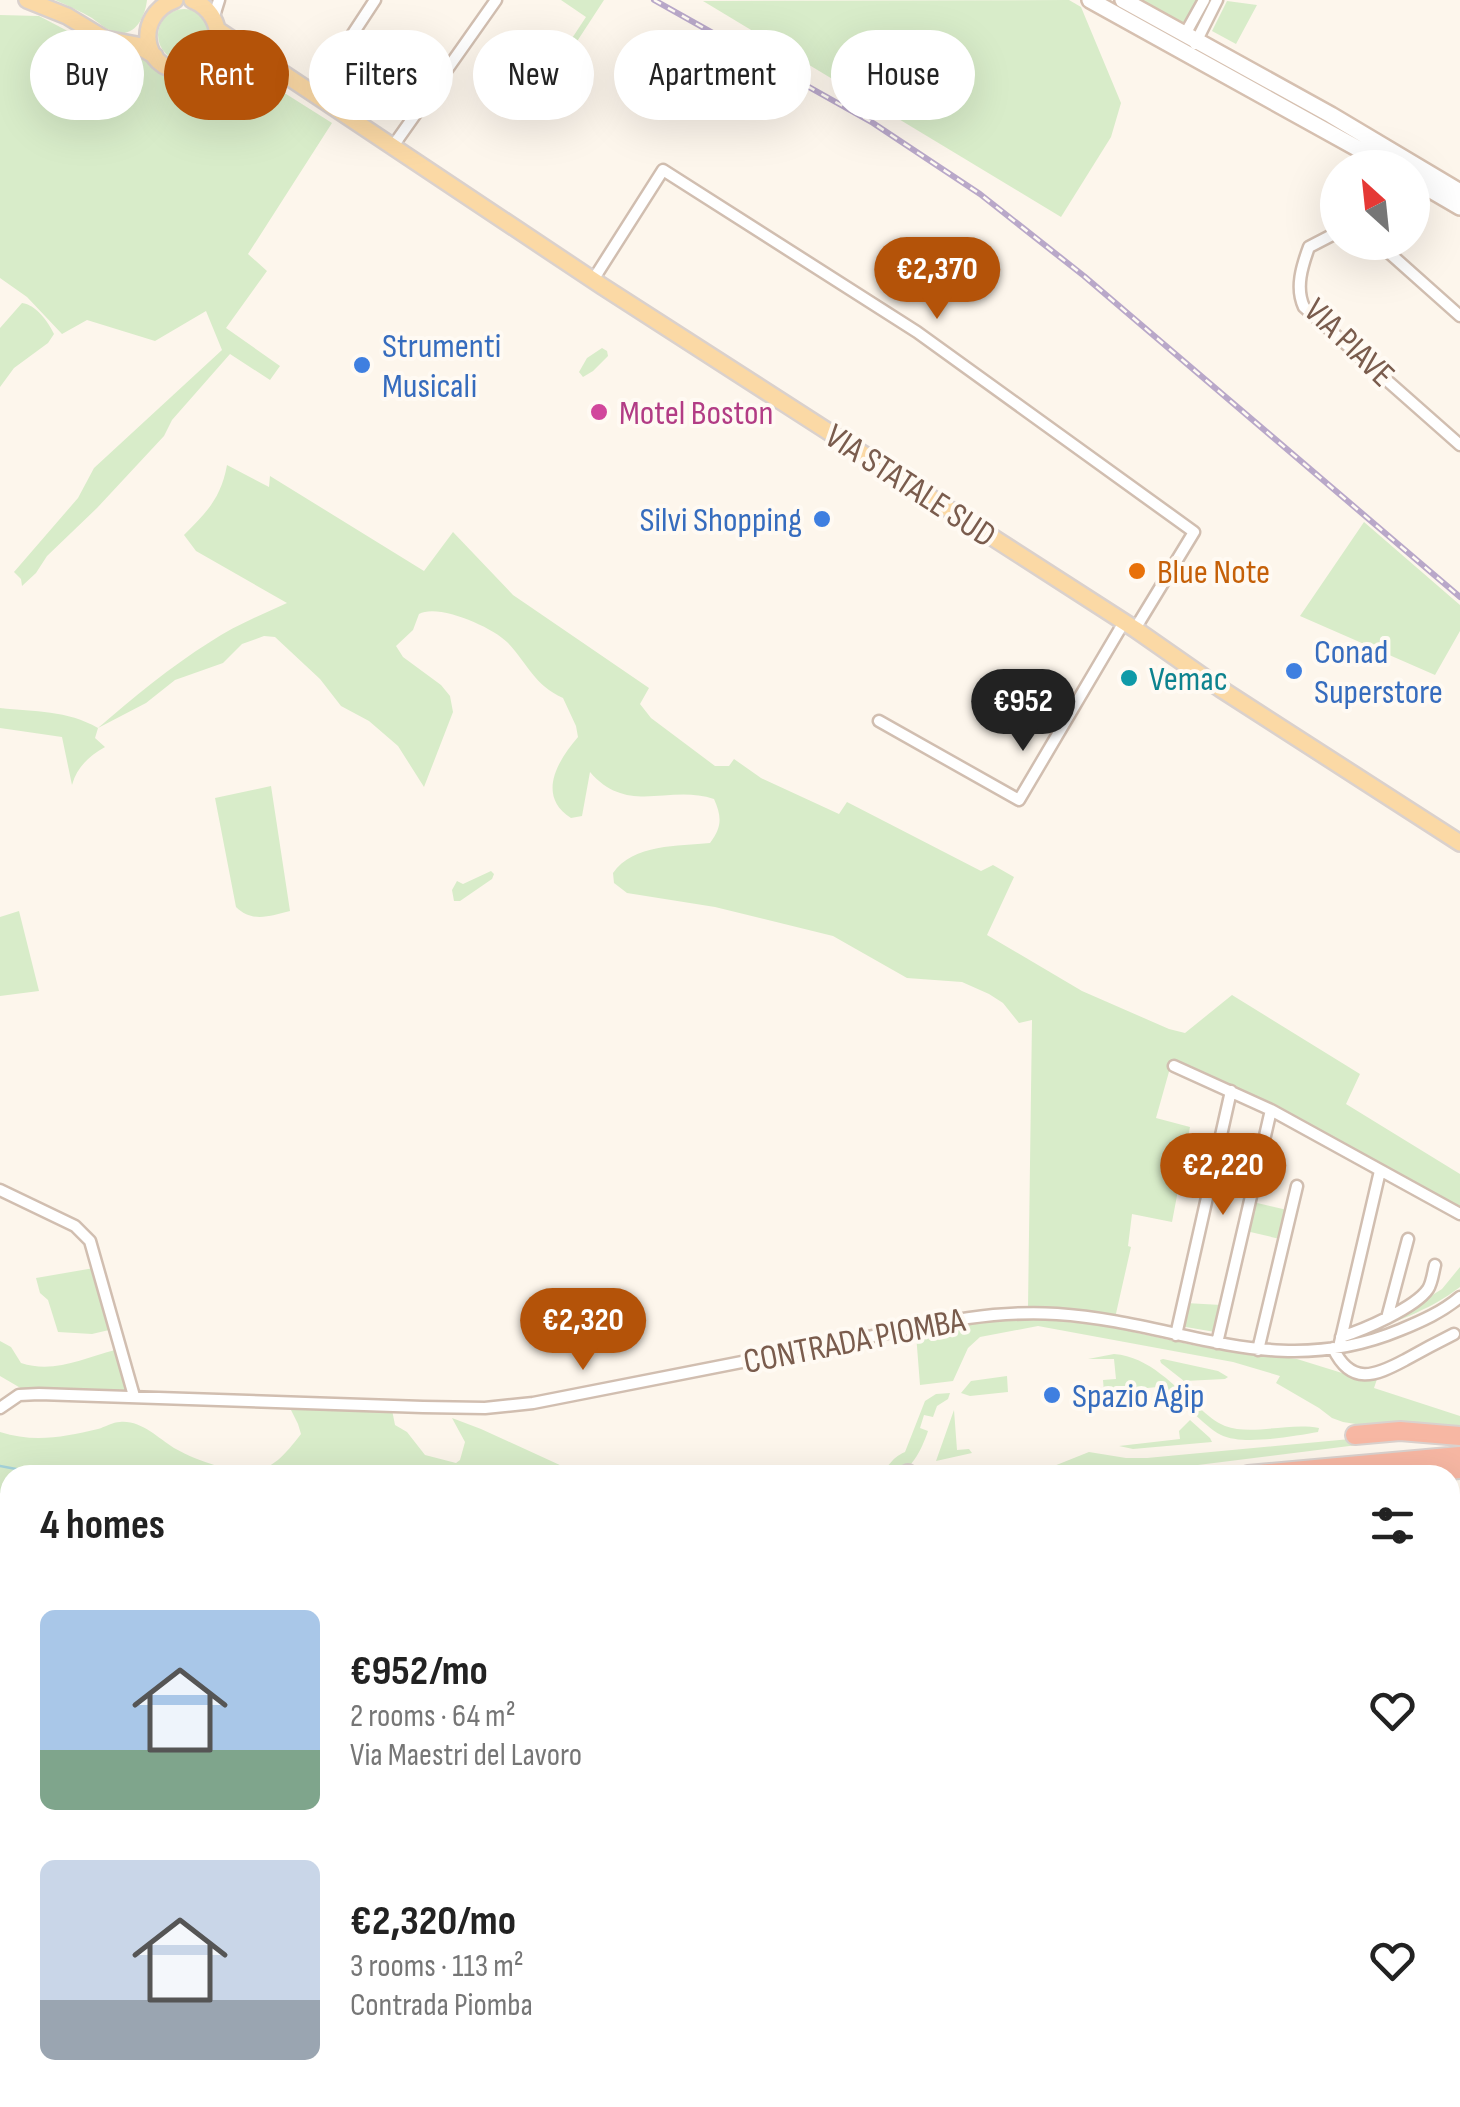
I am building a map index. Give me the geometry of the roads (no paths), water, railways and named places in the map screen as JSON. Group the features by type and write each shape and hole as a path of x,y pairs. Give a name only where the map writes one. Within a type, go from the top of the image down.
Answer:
{"highway":[{"path":"1355,1435 1400,1431 1460,1436"},
{"path":"1360,1465 1460,1456"}],"main road":[{"path":"27,0 90,30"},
{"path":"155,56 147,36 152,12 175,0"},
{"name":"VIA STATALE SUD","path":"192,0 217,15"},
{"path":"144,49 164,62"},
{"name":"VIA STATALE SUD","path":"354,120 593,280 1460,843"}],"street":[{"path":"356,30 376,0"},
{"path":"393,146 496,0"},
{"path":"1123,0 1460,192"},
{"path":"1184,51 1204,0"},
{"path":"1191,37 1218,0"},
{"path":"1096,2 1361,150"},
{"path":"1244,84 1252,83 1278,96 1286,90"},
{"path":"593,280 664,170 917,332 1194,532 1129,626 1019,800 879,721"},
{"path":"1430,190 1460,207"},
{"name":"VIA PIAVE","path":"1320,242 1309,248 1302,265 1299,296 1304,307 1460,445"},
{"path":"1397,260 1460,316"},
{"path":"1174,1066 1271,1110 1460,1214"},
{"path":"1176,1335 1232,1091"},
{"path":"1217,1343 1271,1110"},
{"path":"1380,1171 1337,1344 1345,1366 1368,1375 1386,1370 1454,1334"},
{"path":"1258,1350 1297,1186"},
{"path":"0,1190 75,1226 90,1242 134,1396"},
{"path":"1387,1318 1408,1239"},
{"path":"1337,1344 1419,1297 1429,1288 1435,1265"},
{"name":"CONTRADA PIOMBA","path":"0,1408 20,1395 39,1394 485,1408 533,1403 948,1320 1026,1312 1062,1314 1258,1350 1298,1352 1376,1340 1424,1320 1460,1297"}],"railway":[{"path":"654,0 873,123 980,194 1084,276 1460,597"}],"place":[{"name":"Strumenti Musicali","path":"362,365"},
{"name":"Motel Boston","path":"599,412"},
{"name":"Silvi Shopping","path":"822,519"},
{"name":"Blue Note","path":"1137,571"},
{"name":"Conad Superstore","path":"1294,671"},
{"name":"Vemac","path":"1129,678"},
{"name":"Spazio Agip","path":"1052,1395"}]}
